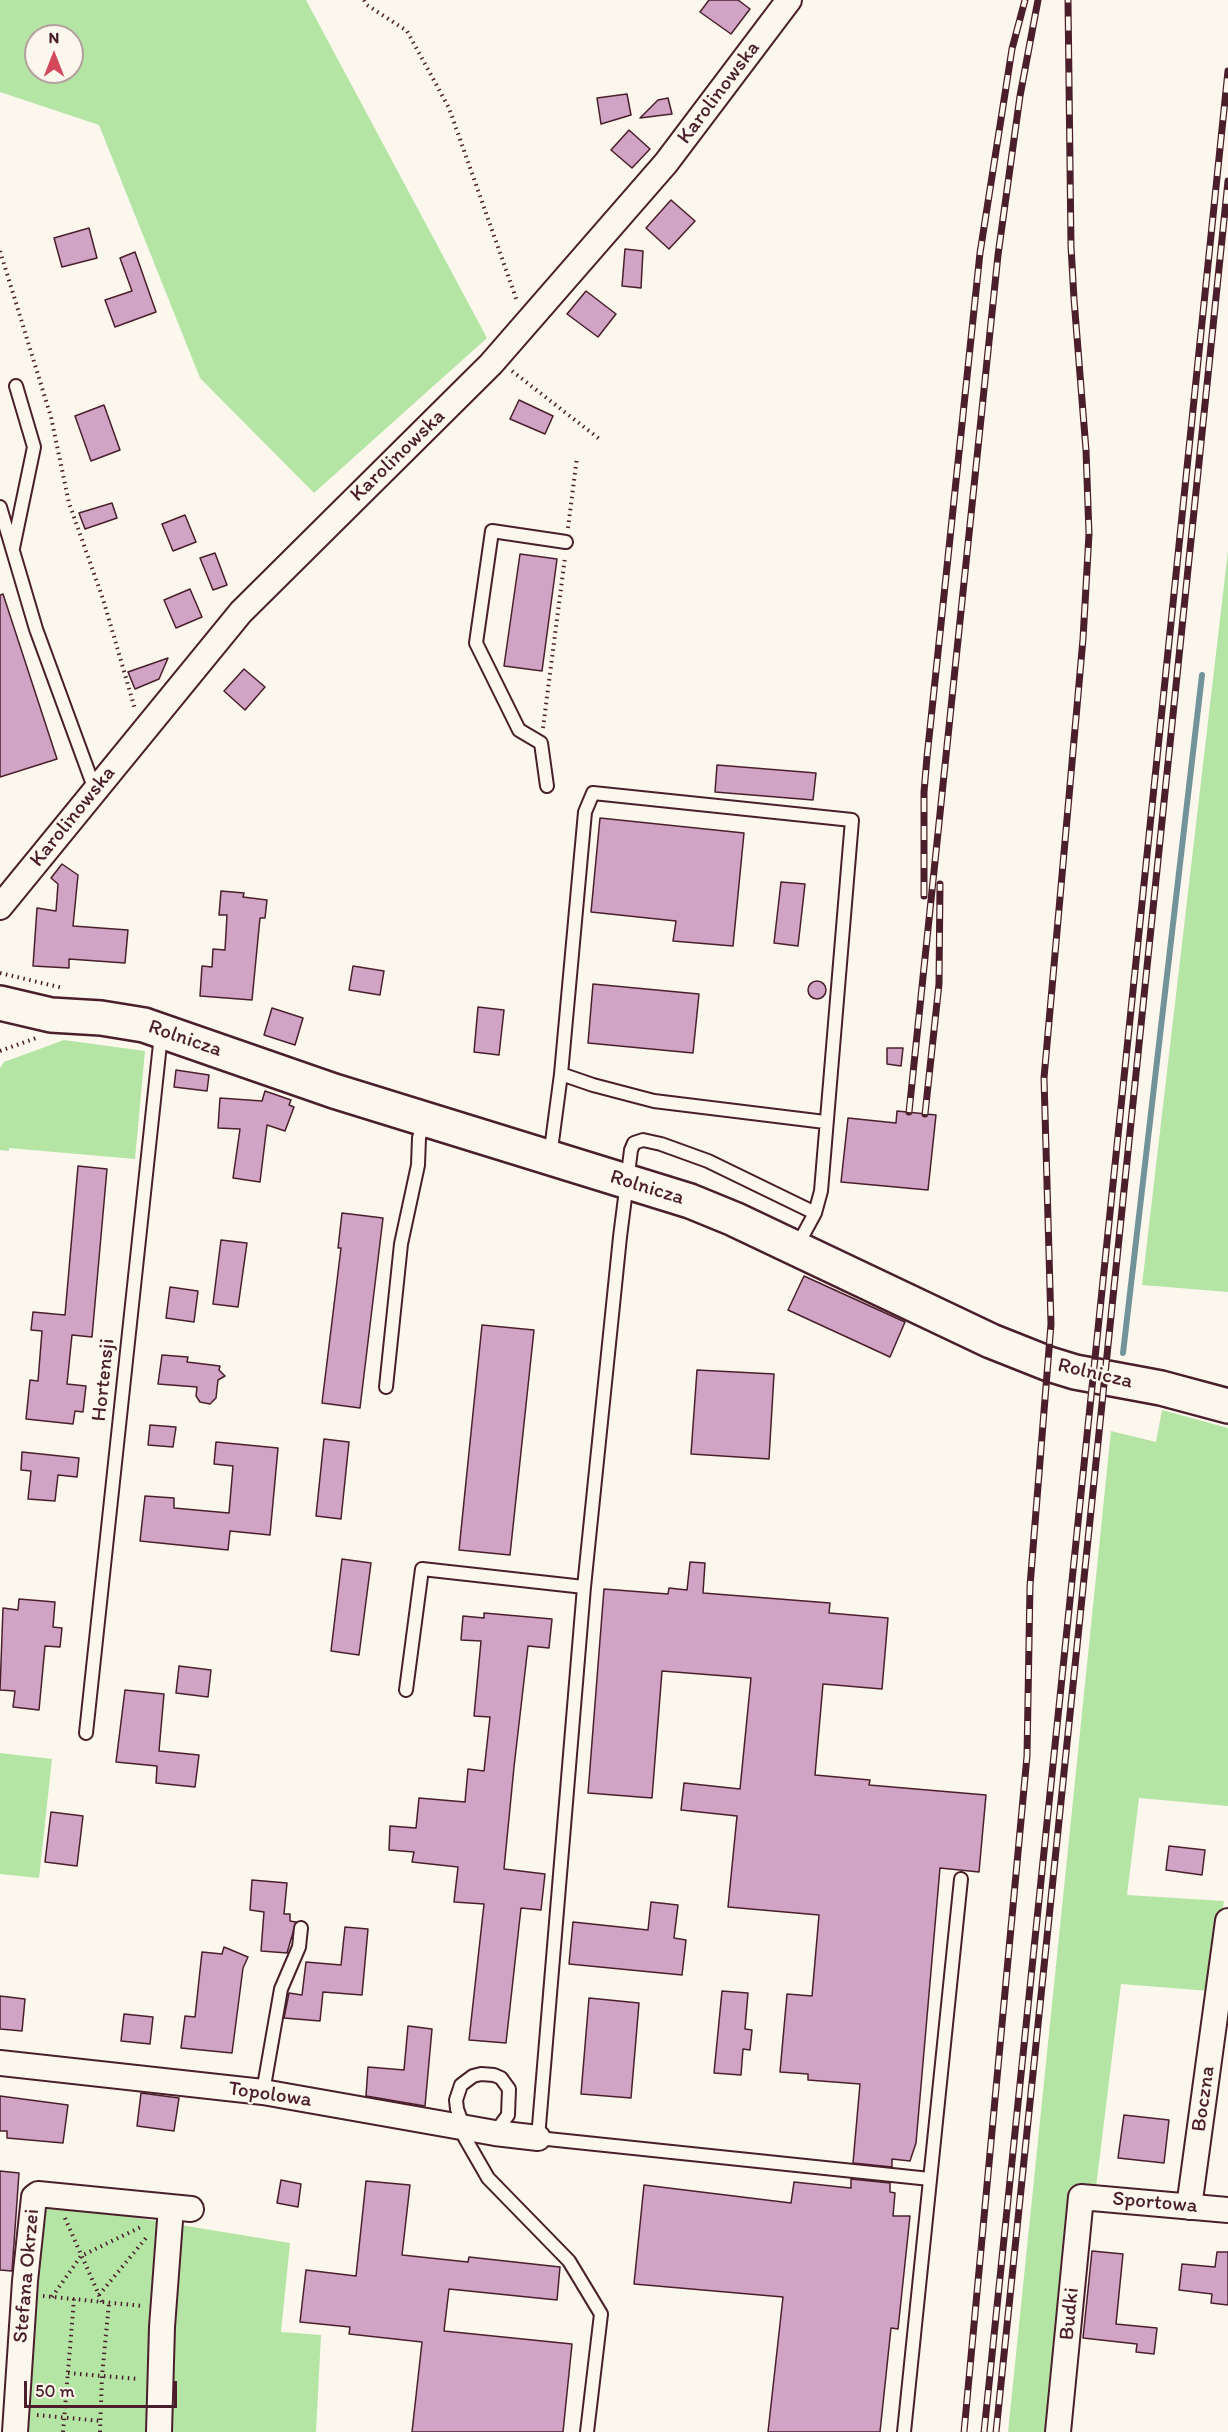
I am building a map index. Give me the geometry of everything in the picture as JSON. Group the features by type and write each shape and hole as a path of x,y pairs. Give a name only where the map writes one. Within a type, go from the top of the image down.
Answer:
{"street":[{"name":"Karolinowska","path":"0,907 241,612 491,364 526,324 666,163 789,0"},
{"name":"Rolnicza","path":"0,1024 52,1000"},
{"name":"Rolnicza","path":"0,1003 52,1000 164,1031 334,1091 705,1206 991,1341 1049,1365 1161,1388 1228,1406"},
{"name":"Boczna","path":"1189,2206 1228,1921"},
{"name":"Topolowa","path":"0,2063 263,2092 464,2128 538,2138"},
{"path":"38,2194 176,2211 164,2308 159,2432"},
{"name":"Stefana Okrzei","path":"15,2422 34,2197 38,2194"},
{"name":"Sportowa","path":"1081,2197 1228,2210"},
{"name":"Budki","path":"1058,2432 1081,2197"}],"lane":[{"path":"13,549 34,447 16,386"},
{"path":"0,507 36,629 95,790"},
{"path":"547,786 541,743 519,730 476,643 492,531 566,542"},
{"path":"550,1158 561,1074 585,812 593,793 852,820 821,1191 815,1213 796,1249"},
{"name":"Hortensji","path":"86,1733 158,1055 164,1031"},
{"path":"561,1074 654,1101 825,1122"},
{"path":"386,1387 401,1244 418,1165 419,1138 425,1119"},
{"path":"815,1213 708,1161 661,1144 644,1140 634,1143 626,1181 584,1587 538,2138 930,2179"},
{"path":"406,1690 422,1569 584,1587"},
{"path":"904,2432 961,1879"},
{"path":"263,2092 281,1989 299,1947 302,1928"},
{"path":"495,2133 508,2115 510,2097 506,2083 494,2075 473,2076 461,2085 456,2100 465,2138 488,2178 569,2261 601,2314 587,2432"}],"path":[{"path":"364,0 367,5 407,31 448,108 526,324"},
{"path":"0,250 51,417 69,503 103,599 142,733"},
{"path":"491,364 514,372 602,441"},
{"path":"541,743 577,457"},
{"path":"0,973 52,1000"},
{"path":"38,2194 41,2202 58,2203 102,2302"},
{"path":"52,2297 81,2256 176,2211"},
{"path":"99,2295 176,2211"},
{"path":"25,2294 164,2308"},
{"path":"63,2432 74,2299"},
{"path":"100,2432 102,2376 109,2303"},
{"path":"68,2373 160,2381"},
{"path":"15,2422 64,2418 101,2421"}],"green space":[{"path":"0,0 306,0 487,338 314,493 200,378 99,125 0,92"},
{"path":"1228,551 1228,1292 1142,1285"},
{"path":"64,1040 145,1051 135,1159 9,1148 9,1151 0,1150 0,1068 4,1062"},
{"path":"1162,1410 1228,1428 1228,1806 1139,1798 1127,1895 1224,1901 1210,1991 1121,1984 1096,2187 1069,2189 1045,2432 1008,2432 1111,1431 1156,1442"},
{"path":"0,1753 52,1759 39,1878 0,1874"},
{"path":"41,2202 290,2243 281,2332 321,2335 316,2432 26,2432"}],"building":[{"path":"709,0 738,0 750,9 731,34 700,12"},
{"path":"627,94 631,115 601,124 597,98"},
{"path":"668,98 672,114 640,118 658,100"},
{"path":"629,130 650,149 632,168 611,150"},
{"path":"671,200 695,221 669,249 646,228"},
{"path":"89,228 97,258 62,267 54,238"},
{"path":"625,249 643,251 641,288 622,286"},
{"path":"135,252 156,312 115,327 105,300 132,291 120,258"},
{"path":"586,291 616,314 598,337 567,314"},
{"path":"519,400 553,416 545,434 510,419"},
{"path":"104,405 120,450 91,461 75,416"},
{"path":"112,503 117,518 85,529 79,513"},
{"path":"185,515 196,542 173,551 162,524"},
{"path":"215,553 227,585 213,590 200,558"},
{"path":"520,554 557,559 542,671 504,666"},
{"path":"190,589 202,617 176,628 164,600"},
{"path":"3,594 57,759 0,777 0,595"},
{"path":"168,658 159,679 135,689 128,672"},
{"path":"244,669 265,687 245,710 224,691"},
{"path":"717,765 816,773 813,800 715,792"},
{"path":"600,818 744,833 733,946 673,941 676,921 591,912"},
{"path":"62,864 78,875 73,926 128,930 125,963 69,959 69,968 33,966 37,908 56,911 58,884 51,878"},
{"path":"781,882 805,884 798,946 774,943"},
{"path":"221,891 244,893 243,897 267,900 265,918 260,918 252,1000 200,996 202,966 212,967 213,949 225,950 227,915 219,915"},
{"path":"353,966 384,971 380,995 349,990"},
{"path":"813,981 821,981 826,986 824,997 813,999 808,994 808,986"},
{"path":"593,984 699,994 693,1053 588,1043"},
{"path":"478,1007 504,1010 499,1055 474,1052"},
{"path":"272,1008 303,1018 295,1045 264,1035"},
{"path":"887,1048 903,1048 901,1066 887,1064"},
{"path":"176,1070 209,1075 207,1091 174,1087"},
{"path":"265,1091 291,1100 289,1105 294,1107 285,1131 267,1125 260,1182 233,1178 240,1129 218,1128 220,1098 262,1101"},
{"path":"897,1111 936,1115 928,1190 841,1182 848,1118 896,1123"},
{"path":"78,1166 107,1169 92,1337 72,1335 67,1384 86,1386 83,1412 75,1411 73,1424 26,1419 30,1380 38,1381 42,1331 31,1330 33,1312 65,1315"},
{"path":"342,1213 383,1218 360,1408 322,1403 341,1248 338,1248"},
{"path":"221,1240 247,1243 238,1307 213,1304"},
{"path":"804,1276 905,1322 890,1357 788,1310"},
{"path":"170,1287 198,1291 194,1322 166,1318"},
{"path":"482,1325 534,1330 510,1555 459,1550"},
{"path":"162,1355 188,1357 187,1362 220,1366 219,1370 225,1376 218,1380 216,1398 210,1404 200,1402 196,1396 197,1387 158,1384"},
{"path":"697,1370 774,1374 769,1459 691,1454"},
{"path":"150,1425 176,1427 173,1447 148,1445"},
{"path":"324,1439 349,1442 341,1519 316,1516"},
{"path":"216,1442 278,1448 270,1535 230,1531 228,1550 140,1541 145,1496 174,1498 174,1508 229,1513 233,1466 214,1464"},
{"path":"22,1452 79,1458 77,1477 58,1475 55,1501 28,1499 31,1471 21,1470"},
{"path":"342,1559 371,1563 359,1655 331,1651"},
{"path":"690,1562 705,1563 703,1593 830,1603 829,1613 888,1618 882,1689 823,1684 815,1775 870,1780 869,1785 986,1795 979,1872 940,1868 916,2143 910,2161 892,2159 892,2167 853,2163 860,2084 808,2080 808,2074 780,2072 787,1994 812,1996 819,1915 728,1907 737,1816 681,1810 684,1783 740,1789 751,1678 662,1671 652,1798 588,1793 604,1589 668,1594 669,1588 687,1590"},
{"path":"19,1599 55,1602 53,1627 62,1628 60,1647 45,1646 39,1710 13,1707 15,1691 0,1690 3,1608 18,1610"},
{"path":"484,1613 552,1619 549,1648 528,1646 514,1767 504,1869 545,1874 541,1910 521,1908 506,2043 469,2040 484,1904 454,1902 458,1867 412,1862 414,1852 389,1850 390,1826 416,1828 419,1798 465,1802 468,1769 484,1771 490,1717 474,1716 481,1641 461,1640 463,1616 484,1618"},
{"path":"179,1666 211,1670 208,1697 176,1693"},
{"path":"125,1690 164,1694 159,1751 199,1755 195,1787 156,1783 157,1766 116,1762"},
{"path":"51,1812 83,1816 77,1866 45,1862"},
{"path":"1169,1846 1205,1850 1202,1875 1166,1870"},
{"path":"252,1880 287,1883 284,1914 290,1914 290,1921 296,1922 287,1953 261,1951 264,1912 250,1910"},
{"path":"651,1902 678,1905 674,1938 686,1940 682,1975 569,1964 573,1922 648,1930"},
{"path":"345,1927 368,1929 362,1995 323,1992 320,2021 284,2018 289,1993 302,1995 306,1962 341,1965"},
{"path":"224,1947 248,1957 243,1968 232,2053 181,2048 185,2016 195,2017 202,1952 222,1954"},
{"path":"722,1991 748,1993 745,2029 752,2030 750,2050 743,2049 741,2075 714,2073"},
{"path":"0,1996 25,1999 22,2031 0,2029"},
{"path":"589,1998 639,2003 631,2098 581,2094"},
{"path":"124,2014 153,2017 150,2044 121,2041"},
{"path":"408,2026 432,2029 425,2106 366,2096 368,2067 404,2070"},
{"path":"141,2093 179,2098 174,2131 137,2126"},
{"path":"0,2096 68,2105 63,2143 7,2138 7,2131 0,2131"},
{"path":"1124,2115 1169,2120 1164,2163 1118,2158"},
{"path":"0,2171 19,2173 12,2271 0,2270"},
{"path":"851,2179 890,2183 890,2192 895,2193 893,2216 910,2216 898,2329 891,2328 880,2432 768,2432 783,2297 634,2284 644,2185 791,2203 794,2182 851,2188"},
{"path":"281,2180 301,2184 298,2207 277,2203"},
{"path":"366,2181 410,2185 402,2255 468,2262 469,2257 560,2267 557,2300 449,2289 444,2331 572,2344 563,2432 412,2432 422,2342 349,2334 350,2327 300,2322 306,2270 356,2276"},
{"path":"1092,2251 1123,2254 1116,2324 1157,2328 1154,2354 1136,2352 1137,2344 1083,2338"},
{"path":"1217,2252 1228,2252 1228,2305 1211,2303 1212,2294 1179,2290 1182,2264 1215,2267"}],"waterway":[{"path":"1123,1353 1202,675"}],"railway":[{"path":"924,896 924,792 927,757 980,253 1012,49 1025,0"},
{"path":"909,1112 998,255 1020,96 1038,0"},
{"path":"964,2432 1027,1756 1030,1586 1051,1324 1044,1078 1083,639 1089,534 1086,450 1071,246 1068,0"},
{"path":"984,2432 1228,71"},
{"path":"996,2432 1228,181"},
{"path":"925,1114 939,984 940,884"}]}
